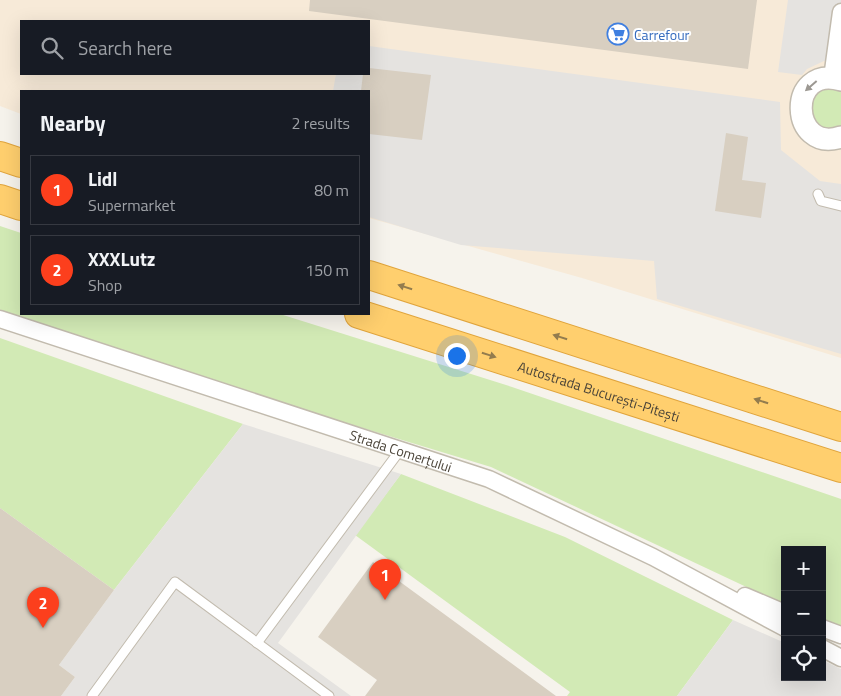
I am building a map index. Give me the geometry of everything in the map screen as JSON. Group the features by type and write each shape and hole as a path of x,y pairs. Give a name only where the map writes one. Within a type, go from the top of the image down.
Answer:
{"highway":[{"path":"0,156 20,163"},
{"path":"0,200 20,206"},
{"path":"370,275 841,427"},
{"name":"Autostrada București-Pitești","path":"362,315 841,468"},
{"path":"606,352 684,358 841,408"},
{"path":"595,389 669,415 762,460 841,484"}],"street":[{"path":"841,12 837,79 818,80 805,91 800,106 803,123 817,136 826,139 841,137"},
{"name":"Strada Comerțului","path":"0,319 489,479 653,557 781,626"},
{"path":"653,557 781,611"},
{"path":"826,629 841,635"},
{"path":"826,650 841,658"}],"lane":[{"path":"818,194 820,201 841,206"},
{"path":"257,643 401,449"},
{"path":"92,696 175,582 329,696"}],"shaded area":[{"path":"0,0 841,0 841,358 582,278 370,218 370,90 20,90 20,114 0,106"},
{"path":"788,0 841,0 841,64 824,61 807,69 802,75 778,72"},
{"path":"370,46 780,102 781,150 820,181 841,184 841,354 657,299 654,261 461,245 370,217 370,90 333,90 336,75 370,75"},
{"path":"243,424 401,474 278,643 351,696 61,696 75,677 59,665 114,590"},
{"path":"733,620 781,641 781,681 826,681 826,662 841,669 841,696 677,696"}],"green space":[{"path":"825,87 841,90 841,127 827,129 814,123 810,102"},
{"path":"0,226 20,233 20,315 283,315 512,387 841,499 841,627 826,621 826,546 781,546 781,603 491,467 0,318"},
{"path":"0,338 243,424 114,590 0,508"},
{"path":"401,474 565,537 733,620 677,696 567,696 570,692 355,535"}],"building":[{"name":"Carrefour","path":"310,0 757,0 748,69 309,11"},
{"path":"370,68 431,75 422,140 370,134 370,90 361,90 363,75 370,75"},
{"path":"726,133 748,137 742,180 766,183 761,218 715,211"},
{"path":"0,508 114,590 59,665 75,677 61,696 0,696"},
{"path":"373,562 556,696 365,696 377,680 318,637"}],"place":[{"name":"Carrefour","path":"618,34"},
{"name":"Lidl","path":"385,600"},
{"name":"XXXLutz","path":"43,628"}]}
